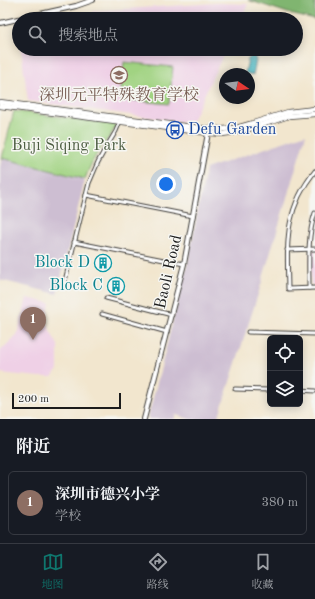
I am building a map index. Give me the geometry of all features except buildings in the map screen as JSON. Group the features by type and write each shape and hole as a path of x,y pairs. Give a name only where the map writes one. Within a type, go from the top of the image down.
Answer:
{"main road":[{"path":"0,102 120,120"},
{"path":"0,106 209,131 222,134 252,128 289,116 315,114"},
{"path":"209,131 236,128 288,112 315,110"}],"street":[{"path":"48,12 76,6 93,0"},
{"path":"0,22 12,19"},
{"path":"64,285 93,172 106,146 116,131 120,120"},
{"name":"Baoli Road","path":"144,419 184,264 209,131"},
{"path":"315,171 304,187 294,206 289,227 287,250 288,289 315,288"},
{"path":"86,195 193,216"},
{"path":"309,288 310,231 315,213"},
{"path":"74,242 184,264"},
{"path":"287,250 315,249"},
{"path":"106,298 172,315"},
{"path":"102,314 167,332"},
{"path":"248,332 315,334"},
{"path":"235,390 267,390"},
{"path":"303,390 315,391"}],"shaded area":[{"path":"217,3 248,4 244,12 94,11"},
{"name":"深圳元平特殊教育学校","path":"22,56 223,56 191,123 28,101"},
{"path":"306,134 260,288 218,419 190,419 176,415 174,419 148,418 188,262 206,169"},
{"path":"2,158 85,179 57,294 0,280 0,167"},
{"path":"315,250 315,285 312,285 310,251"},
{"path":"27,298 50,303 48,313 45,315 50,331 58,345 58,370 52,377 0,373 0,351 17,335"}],"green space":[{"path":"248,0 315,0 315,20 303,17 303,12 285,12"},
{"path":"124,62 173,67 169,104 120,99"},
{"name":"Buji Siqing Park","path":"14,111 116,124 112,133 98,151 85,179 2,158"}],"water":[{"path":"251,56 255,57 254,68 246,68 248,59"}],"place":[{"name":"深圳元平特殊教育学校","path":"119,75"},
{"name":"Defu Garden","path":"175,130"},
{"name":"Block D","path":"103,263"},
{"name":"Block C","path":"116,286"},
{"name":"深圳市德兴小学","path":"33,340"}]}
